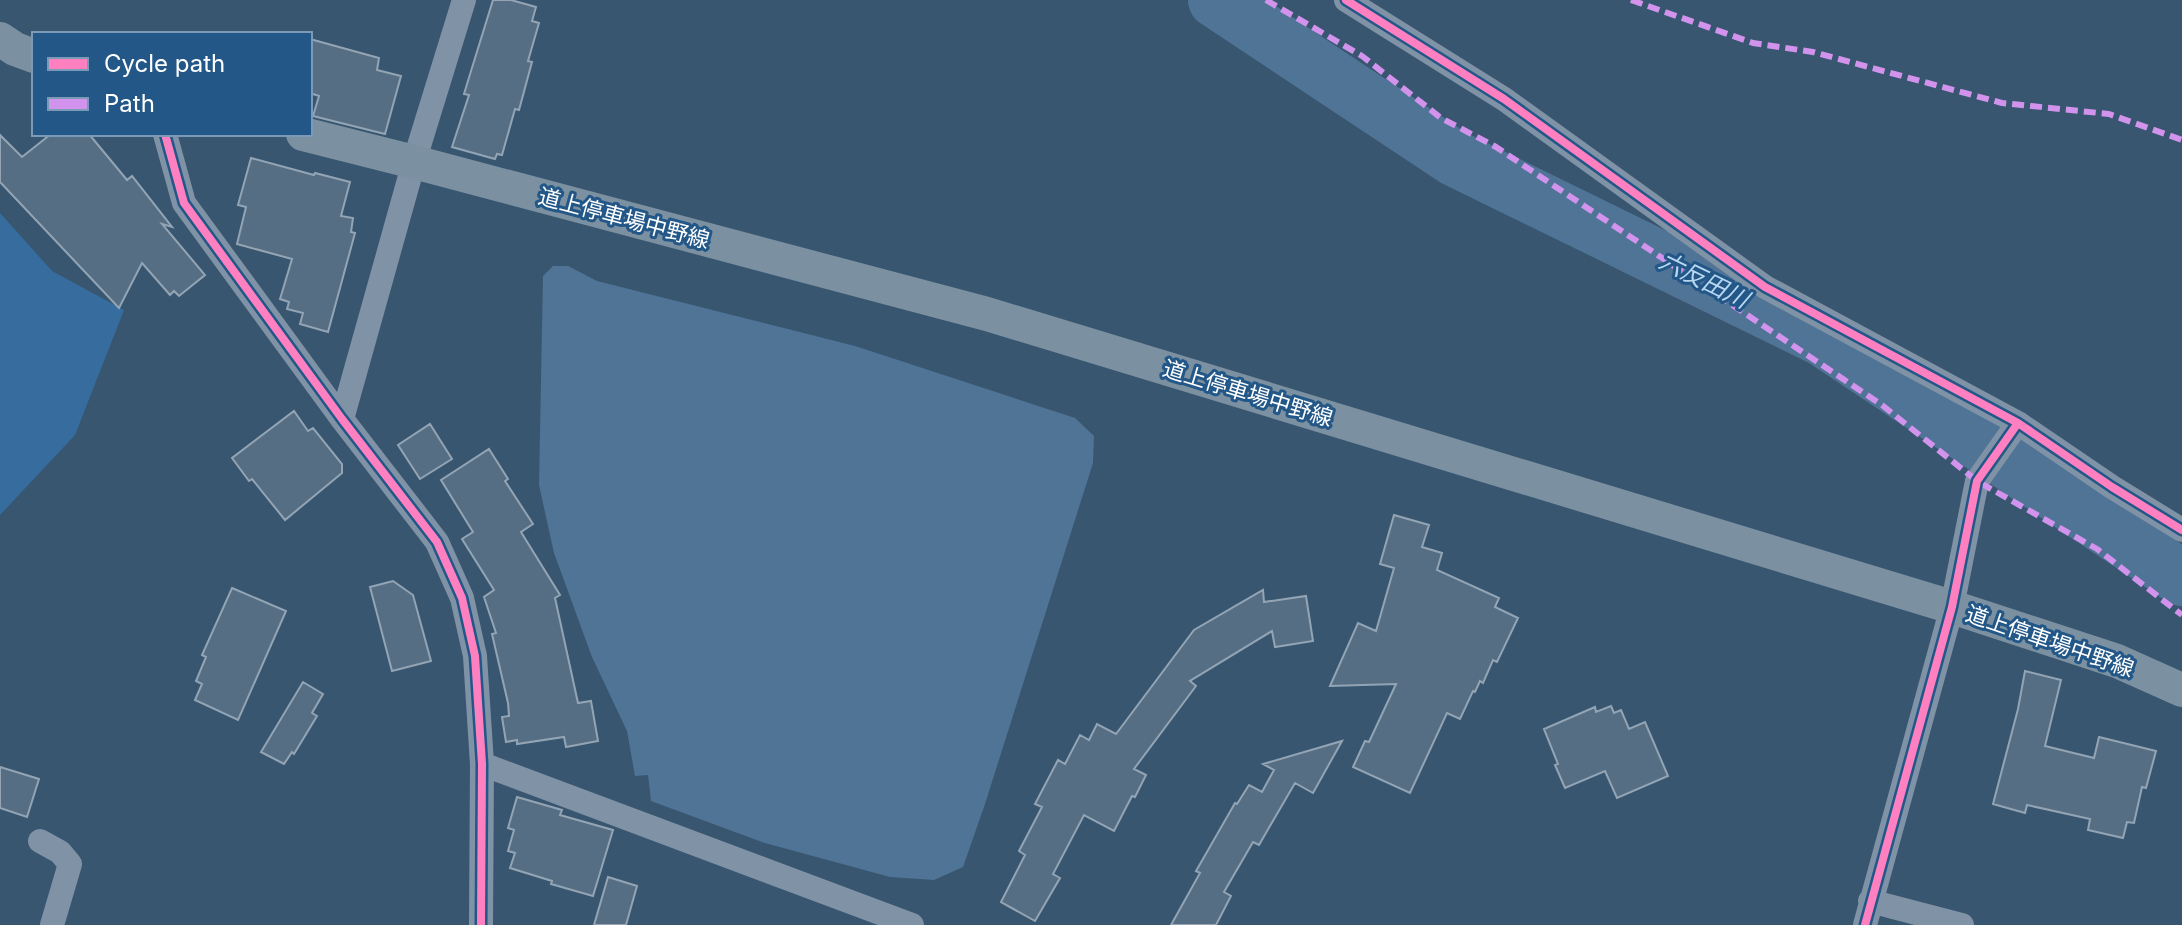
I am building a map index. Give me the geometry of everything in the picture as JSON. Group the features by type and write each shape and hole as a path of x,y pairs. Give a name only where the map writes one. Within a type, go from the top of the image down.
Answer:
{"main road":[{"path":"0,39 32,55"},
{"name":"道上停車場中野線","path":"311,136 987,314 1952,607 2117,661 2182,690"}],"street":[{"path":"342,419 414,162 464,0"},
{"path":"1346,0 1504,99 1765,287 2018,423 2182,530"},
{"path":"166,136 184,203 342,419 437,542 462,598 475,656 482,764 481,925"},
{"path":"1865,925 1952,607 1977,481 2018,423"},
{"path":"482,764 912,925"},
{"path":"40,841 60,852 70,864 52,925"},
{"path":"1870,901 1962,925"}],"shaded area":[{"path":"0,213 52,271 124,310 75,435 0,515"},
{"path":"553,266 568,266 597,281 855,346 1075,418 1094,436 1093,463 963,867 934,880 890,877 765,843 651,801 648,775 635,776 627,731 592,657 554,553 539,485 543,276"}],"building":[{"path":"493,0 511,0 536,7 532,21 539,23 519,110 515,109 502,155 497,154 495,159 452,147 469,95 464,94"},
{"path":"312,40 379,58 377,70 401,76 385,134 313,116 319,96 312,94"},
{"path":"0,135 22,157 48,136 91,136 127,180 132,176 172,227 162,224 205,275 179,296 174,291 170,295 142,263 119,308 0,182"},
{"path":"251,158 350,182 341,216 353,218 351,232 355,233 328,332 300,324 303,313 287,309 289,302 280,299 292,259 237,244 246,207 238,205"},
{"path":"294,411 308,431 313,428 342,464 342,473 285,520 232,458"},
{"path":"430,424 452,459 420,479 398,445"},
{"path":"489,449 533,524 521,532 560,595 555,598 578,703 591,701 598,741 566,747 564,737 517,744 517,740 506,742 502,717 509,716 508,703 492,634 496,633 484,597 494,590 462,539 473,532 441,480"},
{"path":"1394,515 1429,525 1422,547 1442,553 1437,570 1499,598 1495,607 1518,618 1497,662 1493,660 1483,683 1480,681 1473,691 1460,719 1447,713 1410,793 1353,767 1365,741 1369,742 1396,684 1330,686 1358,623 1376,631 1394,568 1380,564"},
{"path":"393,581 413,595 431,661 392,671 370,587"},
{"path":"232,588 286,611 238,720 195,700 202,684 196,681 206,657 202,655"},
{"path":"1263,590 1264,602 1306,596 1313,641 1275,647 1272,631 1190,681 1196,686 1134,769 1146,775 1114,831 1084,815 1053,874 1060,878 1035,921 1001,902 1025,855 1019,851 1042,807 1035,804 1058,760 1065,764 1080,735 1089,740 1097,724 1116,734 1194,630"},
{"path":"2025,671 2061,680 2045,746 2094,758 2099,737 2156,751 2146,788 2142,787 2134,823 2127,822 2123,838 2088,830 2090,819 2027,805 2025,813 1993,804"},
{"path":"303,682 323,694 312,713 317,716 294,754 292,752 284,764 261,752"},
{"path":"1611,706 1614,713 1621,710 1629,729 1645,722 1668,776 1617,798 1605,771 1565,788 1544,729 1595,707 1596,712"},
{"path":"1342,741 1313,793 1295,783 1259,845 1253,842 1224,892 1231,896 1216,925 1171,925 1200,873 1196,871 1235,803 1249,785 1262,792 1274,770 1263,764"},
{"path":"0,767 39,779 27,817 0,808"},
{"path":"517,797 562,810 560,815 613,830 593,896 510,868 515,853 508,851 514,830 508,828"},
{"path":"608,877 637,886 626,925 594,925"}],"waterway":[{"name":"六反田川","path":"1216,0 1454,158 1822,338 2182,578"}],"marked path":[{"path":"1266,0 1362,56 1441,118 1496,147 1882,405 1977,481 2097,549 2182,615"},
{"path":"1631,0 1753,43 1813,52 2002,103 2109,114 2182,140"}],"cycle path":[{"path":"1346,0 1504,99 1765,287 2018,423 2182,530"},
{"path":"166,136 184,203 342,419 437,542 462,598 475,656 482,764 481,925"},
{"path":"1865,925 1952,607 1977,481 2018,423"}]}
